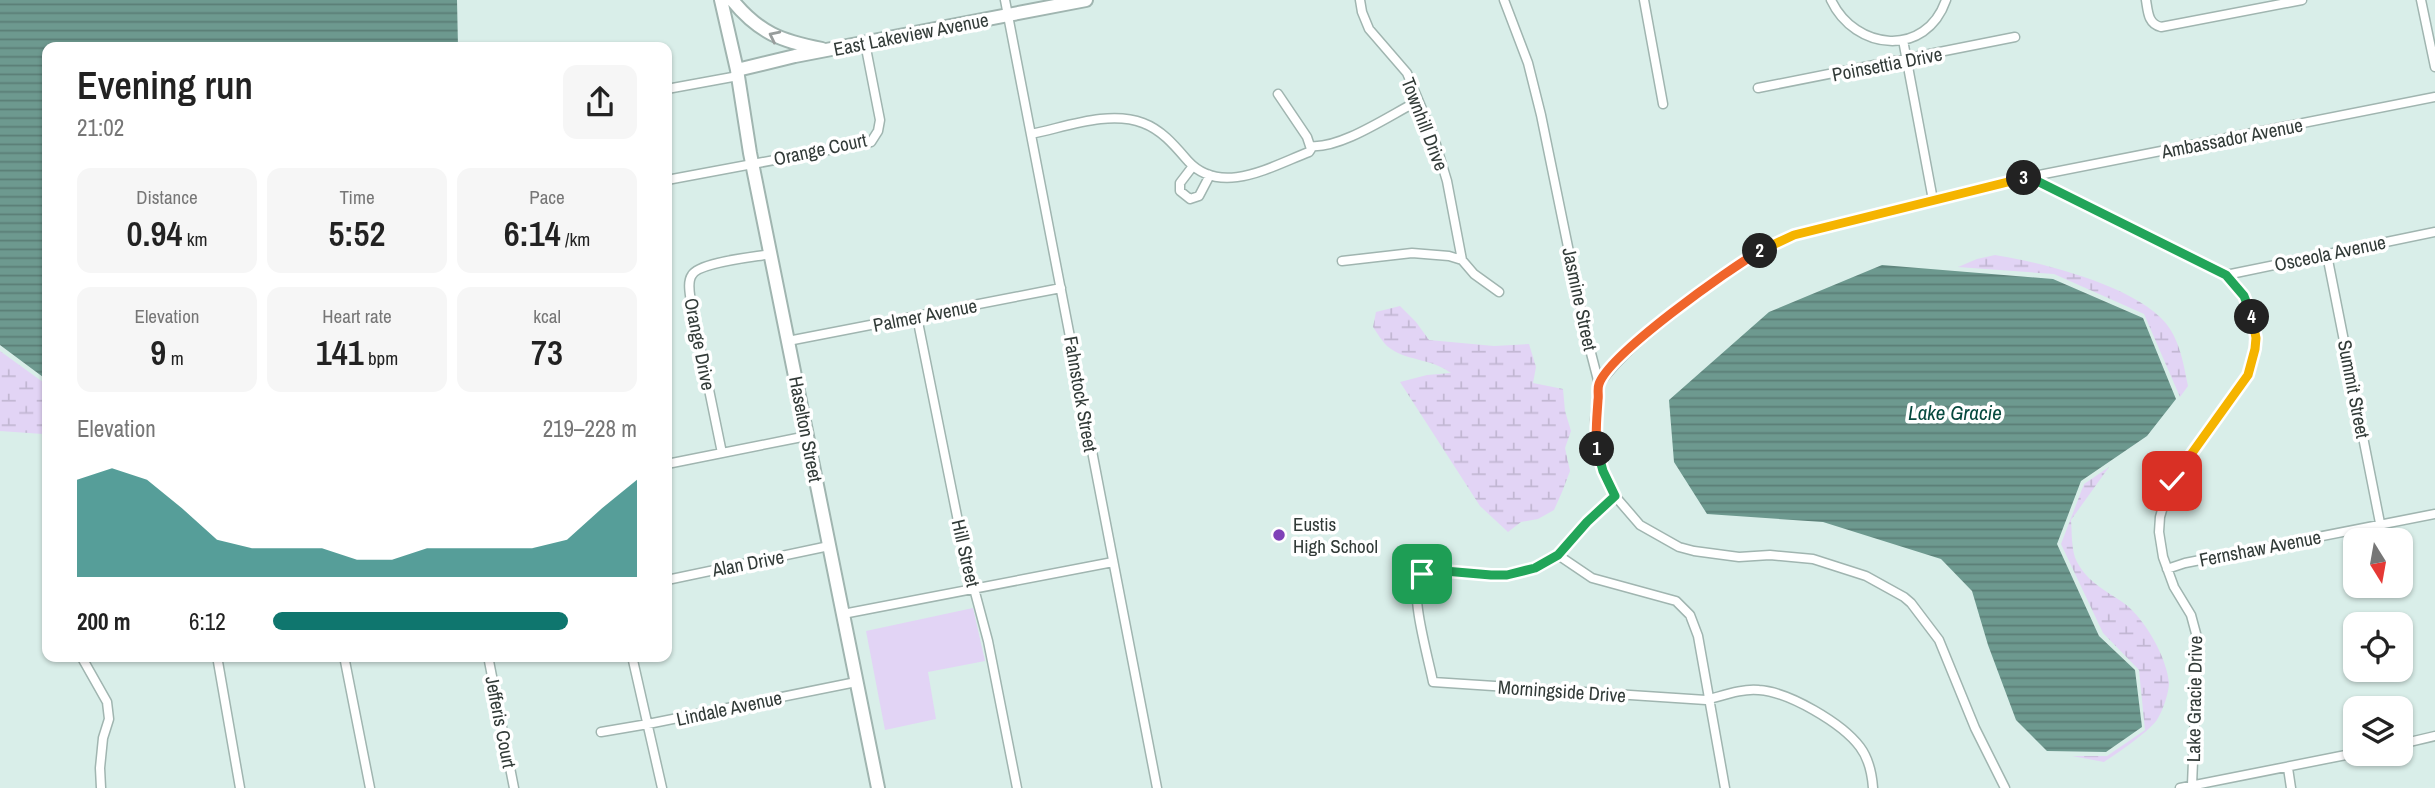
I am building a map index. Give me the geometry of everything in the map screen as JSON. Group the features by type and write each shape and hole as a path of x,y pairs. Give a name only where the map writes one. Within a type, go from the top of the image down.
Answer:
{"street":[{"name":"Haselton Street","path":"721,0 878,788"},
{"path":"732,0 743,14 766,33 790,43 829,50"},
{"name":"Fahnstock Street","path":"1005,0 1157,788"},
{"name":"East Lakeview Avenue","path":"672,88 829,50 1086,0"},
{"name":"Townhill Drive","path":"1360,0 1369,29 1407,74 1434,138 1447,181 1462,260"},
{"name":"Jasmine Street","path":"1504,0 1528,63 1541,115 1585,330 1599,384 1595,420 1598,454 1605,478 1615,496"},
{"path":"1644,0 1663,104"},
{"path":"1831,0 1843,21 1861,34 1874,38 1903,40 1912,38 1932,24 1946,0"},
{"path":"2146,0 2151,22 2154,26 2161,27 2302,0"},
{"path":"2421,0 2431,23 2435,66"},
{"name":"Poinsettia Drive","path":"1758,88 2015,37"},
{"path":"1903,40 1933,200"},
{"name":"Orange Court","path":"752,164 866,143 876,136 879,111 865,43"},
{"path":"1031,134 1102,120 1130,119 1160,132 1193,166 1210,176 1248,176 1309,152 1311,146 1278,93"},
{"name":"Ambassador Avenue","path":"2029,177 2435,97"},
{"path":"1311,146 1328,146 1346,139 1418,101"},
{"path":"672,179 752,164"},
{"path":"1193,166 1180,183 1180,191 1185,197 1190,199 1199,196 1210,176"},
{"path":"1599,384 1635,342 1722,276 1777,242 1794,235 2029,177"},
{"name":"Lake Gracie Drive","path":"2029,177 2226,275 2238,286 2249,306 2256,338 2252,365 2248,375 2180,467 2167,493 2159,532 2167,569 2174,587 2191,615 2198,641 2192,785"},
{"name":"Osceola Avenue","path":"2226,275 2435,232"},
{"path":"1342,261 1412,253 1434,254 1462,260 1474,274 1499,292"},
{"name":"Orange Drive","path":"722,453 691,302 690,281 696,269 702,266 771,254"},
{"name":"Summit Street","path":"2327,255 2380,523"},
{"name":"Palmer Avenue","path":"788,341 1061,288"},
{"name":"Hill Street","path":"917,317 974,590 988,641 1017,788"},
{"path":"672,463 807,436"},
{"path":"1726,788 1698,636 1690,614 1683,606 1662,596 1592,578 1558,555 1615,496 1629,514 1648,531 1679,547 1739,557 1770,555 1813,559 1866,576 1904,597 1939,640 1975,728 2006,788"},
{"name":"Fernshaw Avenue","path":"2167,569 2185,563 2435,514"},
{"name":"Alan Drive","path":"672,579 829,546"},
{"name":"Morningside Drive","path":"1558,555 1535,568 1507,575 1433,570 1422,574 1418,580 1417,601 1433,682 1663,699 1709,699"},
{"path":"843,614 1113,562"},
{"path":"84,662 107,702 108,719 103,738 101,788"},
{"path":"218,662 240,788"},
{"path":"345,662 370,788"},
{"name":"Jefferis Court","path":"489,662 514,788"},
{"path":"633,662 662,788"},
{"name":"Lindale Avenue","path":"601,732 856,682"},
{"path":"1709,699 1756,689 1773,692 1797,702 1831,722 1860,747 1869,765 1873,788"},
{"path":"2413,741 2435,736"},
{"path":"2180,788 2343,756"},
{"path":"2288,768 2291,788"}],"green space":[{"path":"1995,255 2090,279 2139,301 2157,314 2170,329 2179,349 2188,386 2180,397 2144,314 2054,274 1958,267"},
{"path":"1400,306 1429,340 1494,346 1529,344 1536,367 1533,383 1563,389 1565,411 1571,431 1565,448 1570,471 1554,510 1538,519 1521,522 1508,532 1480,506 1400,382 1427,375 1451,373 1394,351 1385,344 1373,327 1376,312"},
{"path":"0,351 42,381 42,434 0,431"},
{"path":"2109,467 2071,520 2075,558 2092,581 2125,604 2140,619 2164,662 2169,683 2164,706 2154,723 2104,762 2072,756 2107,756 2145,730 2139,670 2103,633 2061,544 2084,484"},
{"path":"973,608 985,661 928,672 936,719 885,730 866,631"}],"water":[{"path":"0,0 457,0 458,42 42,42 42,376 0,345"},
{"name":"Lake Gracie","path":"1882,265 2053,279 2143,318 2176,399 2147,436 2081,481 2057,544 2099,636 2135,670 2142,727 2106,752 2047,751 2016,720 1988,645 1972,591 1941,559 1823,522 1707,514 1674,462 1669,400 1769,312"}],"place":[{"name":"Eustis High School","path":"1279,535"}],"route":[{"path":"1422,574 1433,570 1450,570 1507,575 1535,568 1558,555 1615,496 1603,471 1595,435 1599,384 1635,342 1752,256 1794,235 2029,177 2212,267 2238,286 2249,306 2256,338 2248,375 2172,481"}]}
